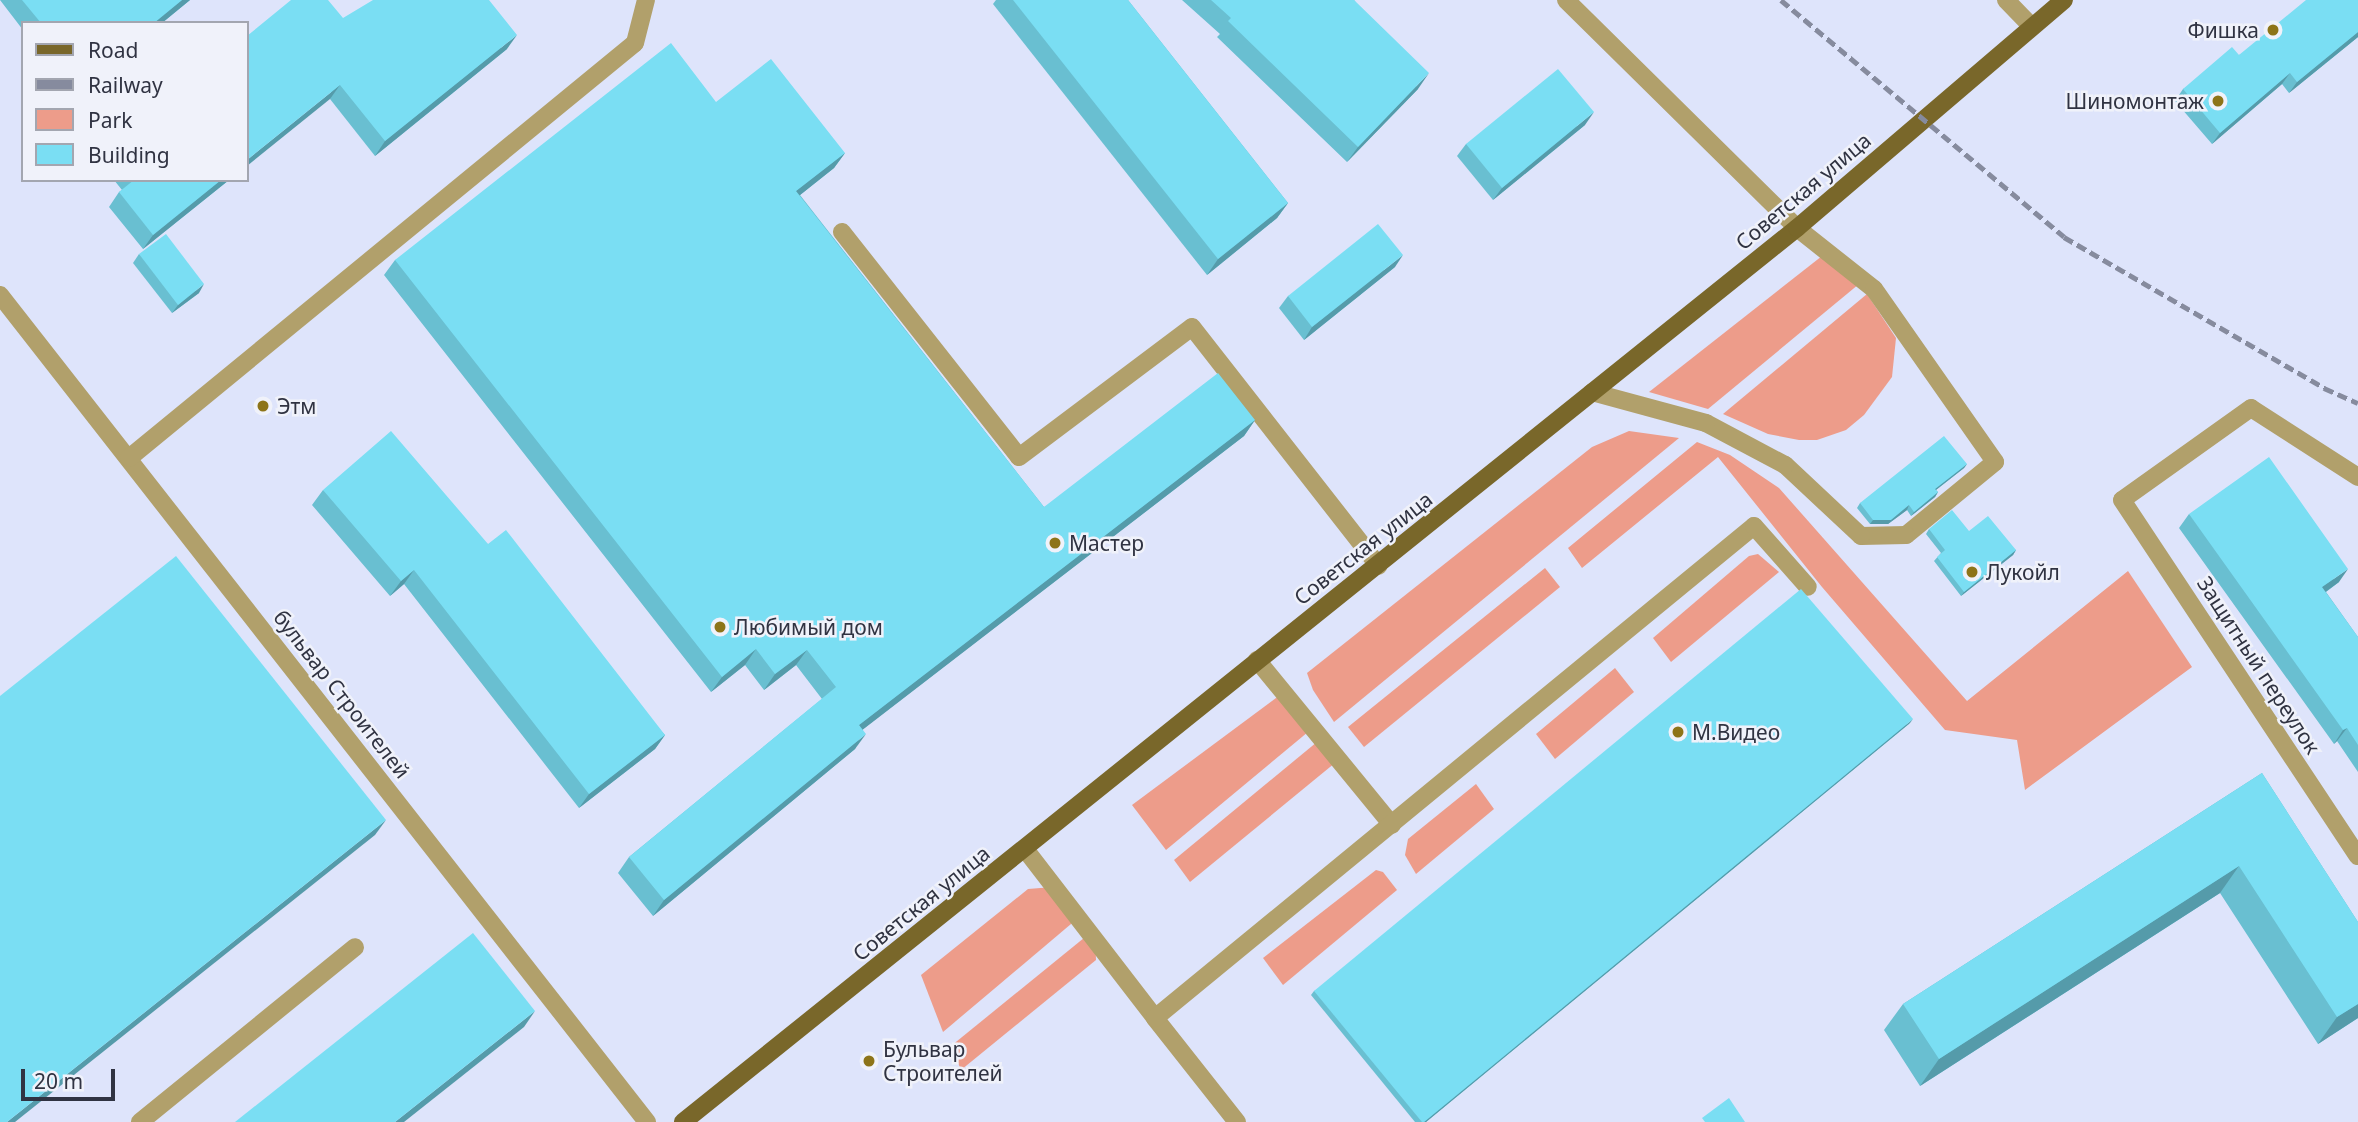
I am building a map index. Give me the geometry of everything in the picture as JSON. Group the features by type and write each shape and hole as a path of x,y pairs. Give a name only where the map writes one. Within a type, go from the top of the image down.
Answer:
{"main road":[{"name":"Советская улица","path":"683,1122 1797,228 2064,0"}],"street":[{"path":"129,458 635,43 646,0"},
{"path":"1566,0 1797,228 1874,289 1995,462 1906,536 1861,536 1785,465 1706,424 1592,392"},
{"path":"2006,0 2032,27"},
{"path":"842,232 1019,457 1192,327 1379,566"},
{"name":"бульвар Строителей","path":"2,301 129,458 647,1122"},
{"name":"Защитный переулок","path":"2358,477 2251,408 2122,499 2358,856"},
{"path":"1155,1018 1754,526 1808,587"},
{"path":"1257,660 1392,825"},
{"path":"1025,849 1237,1122"},
{"path":"140,1122 355,947"}],"green space":[{"path":"1822,256 1859,284 1708,409 1649,392"},
{"path":"1867,294 1896,338 1892,377 1864,415 1846,430 1817,440 1799,440 1768,434 1723,414"},
{"path":"1629,431 1679,438 1334,722 1313,690 1307,673 1592,447"},
{"path":"1697,442 1730,455 1779,488 1967,701 2128,571 2192,667 2025,790 2017,740 1945,730 1822,587 1718,457 1582,568 1568,548"},
{"path":"1758,554 1779,572 1671,662 1653,638 1749,556"},
{"path":"1545,568 1560,587 1364,747 1348,727"},
{"path":"1615,668 1634,692 1555,759 1536,734"},
{"path":"1280,695 1314,727 1166,850 1132,805"},
{"path":"1323,737 1341,758 1190,882 1174,860"},
{"path":"1476,784 1494,809 1416,874 1405,855 1408,839"},
{"path":"1376,870 1383,872 1397,890 1283,985 1263,958"},
{"path":"1053,887 1084,913 943,1032 921,975 1028,889"},
{"path":"1095,929 1096,960 961,1070 951,1046"}],"building":[{"path":"22,0 182,0 156,21 39,21"},
{"path":"291,0 328,0 343,18 373,0 489,0 517,35 385,141 340,85 248,159 248,35"},
{"path":"1013,0 1128,0 1288,203 1218,259"},
{"path":"1211,0 1354,0 1429,73 1358,147 1228,21 1231,18"},
{"path":"2306,0 2358,0 2358,32 2297,82 2290,73 2220,133 2183,89 2232,47 2239,55"},
{"path":"671,43 716,102 771,59 845,153 796,191 1044,507 1218,373 1255,420 859,725 866,734 664,900 629,857 836,687 807,650 775,674 756,649 722,677 395,260"},
{"path":"1558,69 1594,112 1502,188 1466,144"},
{"path":"132,182 219,182 153,235 119,192"},
{"path":"1378,224 1403,255 1312,327 1288,296"},
{"path":"166,234 204,284 178,305 139,254"},
{"path":"391,431 488,544 506,530 665,735 589,794 414,570 401,581 323,490"},
{"path":"1944,436 1967,464 1935,489 1938,492 1914,512 1909,505 1891,520 1873,520 1860,503"},
{"path":"2269,457 2348,569 2322,587 2358,637 2358,745 2347,728 2343,730 2189,514"},
{"path":"1952,510 1969,531 1988,516 2016,550 1964,592 1937,557 1945,550 1929,529"},
{"path":"176,556 386,820 7,1122 0,1122 0,696"},
{"path":"1801,589 1913,719 1422,1122 1314,991"},
{"path":"2262,773 2358,922 2358,1004 2337,1017 2239,866 1939,1059 1903,1004"},
{"path":"473,933 535,1011 395,1122 235,1122"},
{"path":"1729,1098 1745,1122 1705,1122 1702,1118"}],"railway":[{"path":"1781,0 2064,237 2324,388 2358,403"}],"place":[{"name":"Фишка","path":"2273,30"},
{"name":"Шиномонтаж","path":"2218,101"},
{"name":"Этм","path":"263,406"},
{"name":"Мастер","path":"1055,543"},
{"name":"Лукойл","path":"1972,572"},
{"name":"Любимый дом","path":"720,627"},
{"name":"М.Видео","path":"1678,732"},
{"name":"Бульвар Строителей","path":"869,1061"}]}
